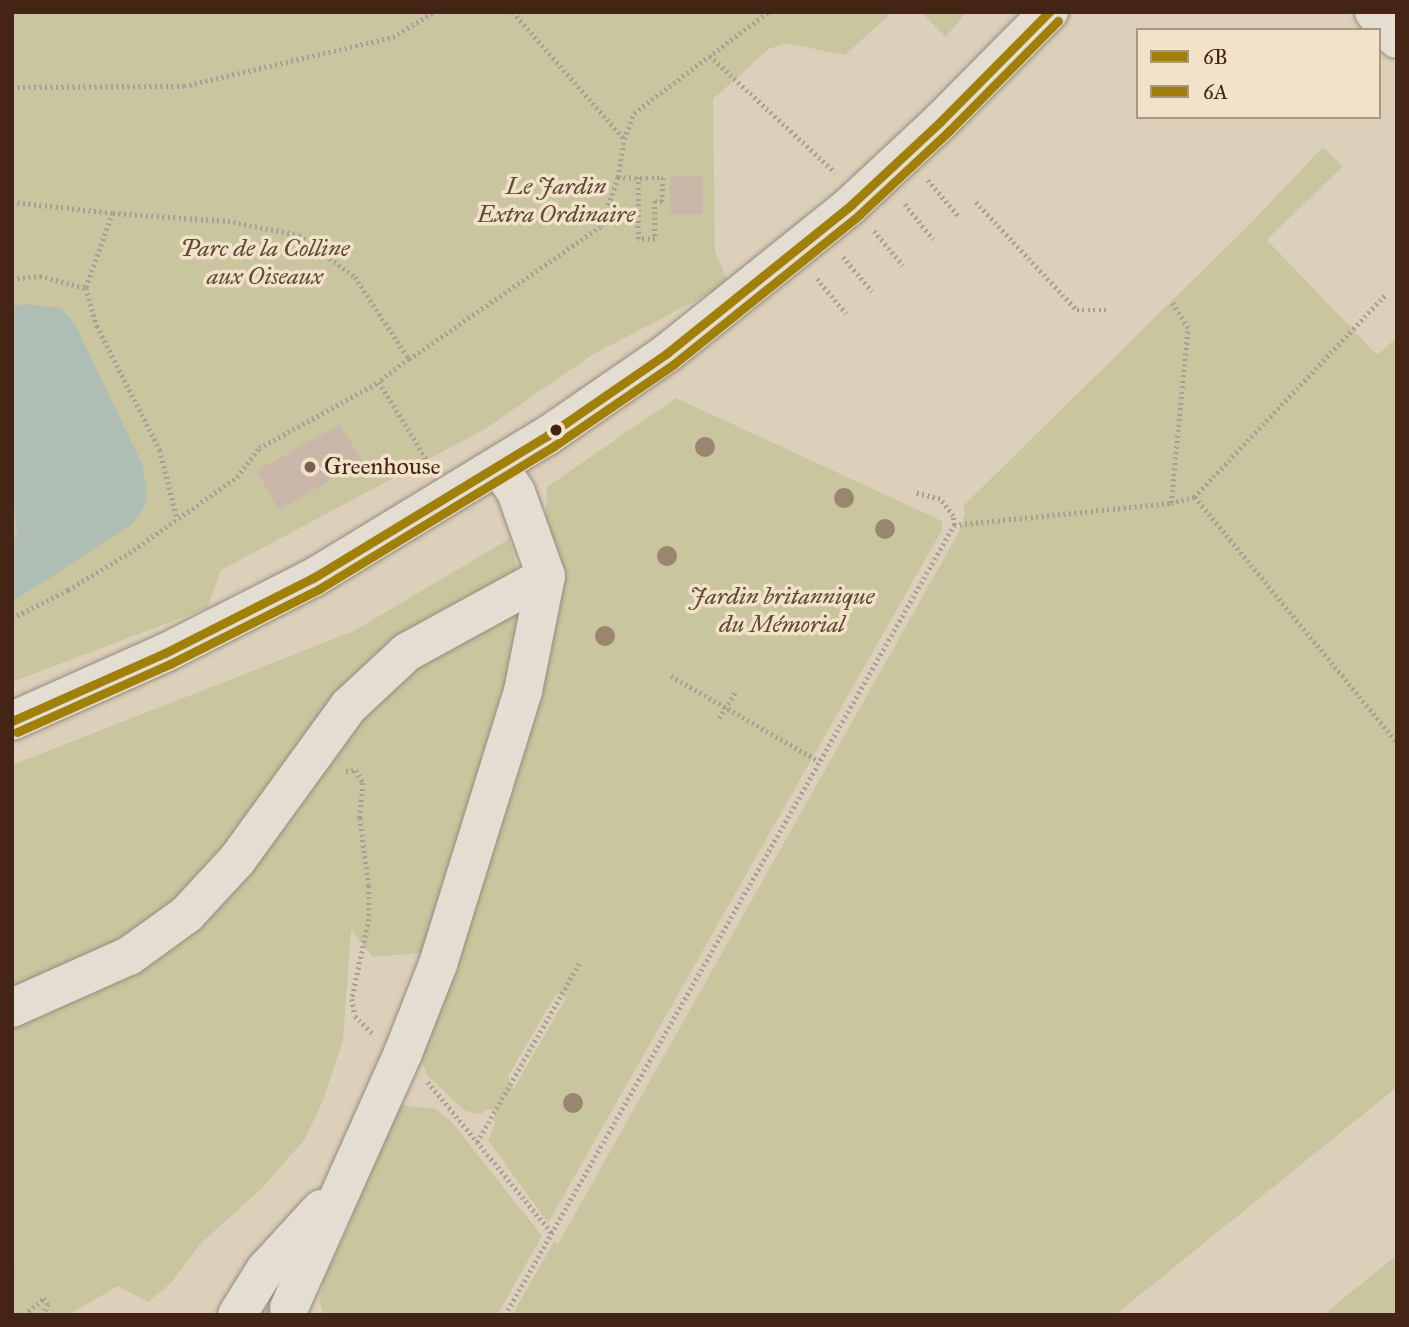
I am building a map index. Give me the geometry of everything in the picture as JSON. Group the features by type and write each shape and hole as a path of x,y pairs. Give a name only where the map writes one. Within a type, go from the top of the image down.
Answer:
{"street":[{"path":"12,721 165,653 313,578 499,467 666,354 840,214 940,122 1049,12"},
{"path":"1374,12 1397,39"},
{"path":"289,1308 403,1053 438,964 523,691 546,576 516,492 499,467"},
{"path":"12,1008 130,956 187,914 237,860 349,706 407,652 546,576"},
{"path":"237,1315 265,1270 344,1185"}],"path":[{"path":"12,87 184,86 393,37 434,12"},
{"path":"513,12 624,139"},
{"path":"12,618 68,590 177,518 237,477 259,448 379,382 601,226 618,177 624,139 634,113 768,12"},
{"path":"710,55 840,177"},
{"path":"923,174 959,217"},
{"path":"618,177 638,177 663,178 662,202 655,201 655,239 638,239 638,177"},
{"path":"898,196 933,239"},
{"path":"12,202 113,214 228,221 299,235 355,277 409,359"},
{"path":"976,202 1077,310 1110,310"},
{"path":"113,214 86,288 97,326 160,450 177,518"},
{"path":"866,223 903,265"},
{"path":"840,254 872,291"},
{"path":"810,270 846,313"},
{"path":"12,279 40,276 86,288"},
{"path":"954,525 1171,503 1195,497 1385,296"},
{"path":"1171,301 1188,328 1171,503"},
{"path":"379,382 437,477"},
{"path":"505,1315 954,525 953,516 940,499 916,493"},
{"path":"1195,497 1397,741"},
{"path":"671,676 819,761"},
{"path":"719,718 735,692"},
{"path":"342,772 356,770 363,783 360,818 369,886 369,919 352,999 355,1016 367,1029 403,1053 552,1233"},
{"path":"477,1142 580,962"},
{"path":"12,1267 12,1277"},
{"path":"24,1315 44,1298 48,1304 43,1315"}],"green space":[{"name":"Parc de la Colline aux Oiseaux","path":"12,12 892,12 845,55 785,43 769,49 713,99 715,252 729,283 592,355 485,429 221,570 207,608 12,682"},
{"path":"921,12 967,12 945,37"},
{"path":"1323,147 1343,166 1267,240 1377,355 1397,337 1397,1087 1115,1315 512,1315 554,1242 558,1244 959,532 965,513 963,506 1251,223"},
{"name":"Jardin britannique du Mémorial","path":"676,398 942,521 942,530 548,1223 488,1140 494,1126 495,1110 487,1109 481,1114 465,1111 427,1075 420,1056 553,541 546,516 547,487","holes":["557,993 566,998 513,1090 508,1076"]},
{"path":"509,539 519,575 448,610 163,922 12,994 12,765 354,631"},
{"path":"530,598 434,955 418,953 373,957 351,930 343,1040 323,1100 305,1139 264,1186 201,1243 171,1283 148,1302 118,1286 68,1315 12,1315 12,1014 134,965 344,735 409,672"},
{"path":"391,1104 435,1109 450,1120 542,1236 497,1315 323,1315 320,1304 323,1280 351,1221 360,1167"},
{"path":"1397,1255 1397,1315 1323,1315"}],"shaded area":[{"path":"24,304 60,308 75,324 143,466 147,493 144,507 131,525 12,602 12,542 17,535 12,480 12,307"}],"building":[{"path":"670,176 703,177 702,214 669,214"},
{"name":"Greenhouse","path":"340,424 362,462 279,510 257,471"},
{"path":"272,1303 299,1311 309,1315 256,1315"}],"transit line":[{"name":"6B","path":"12,721 165,653 313,578 547,436 666,354 851,205 940,122 1049,12"},
{"name":"6A","path":"17,732 170,664 319,589 554,446 674,364 859,215 949,131 1058,21"}],"place":[{"name":"Greenhouse","path":"310,467"}],"park label":[{"name":"Le Jardin Extra Ordinaire","path":"556,201"}]}
